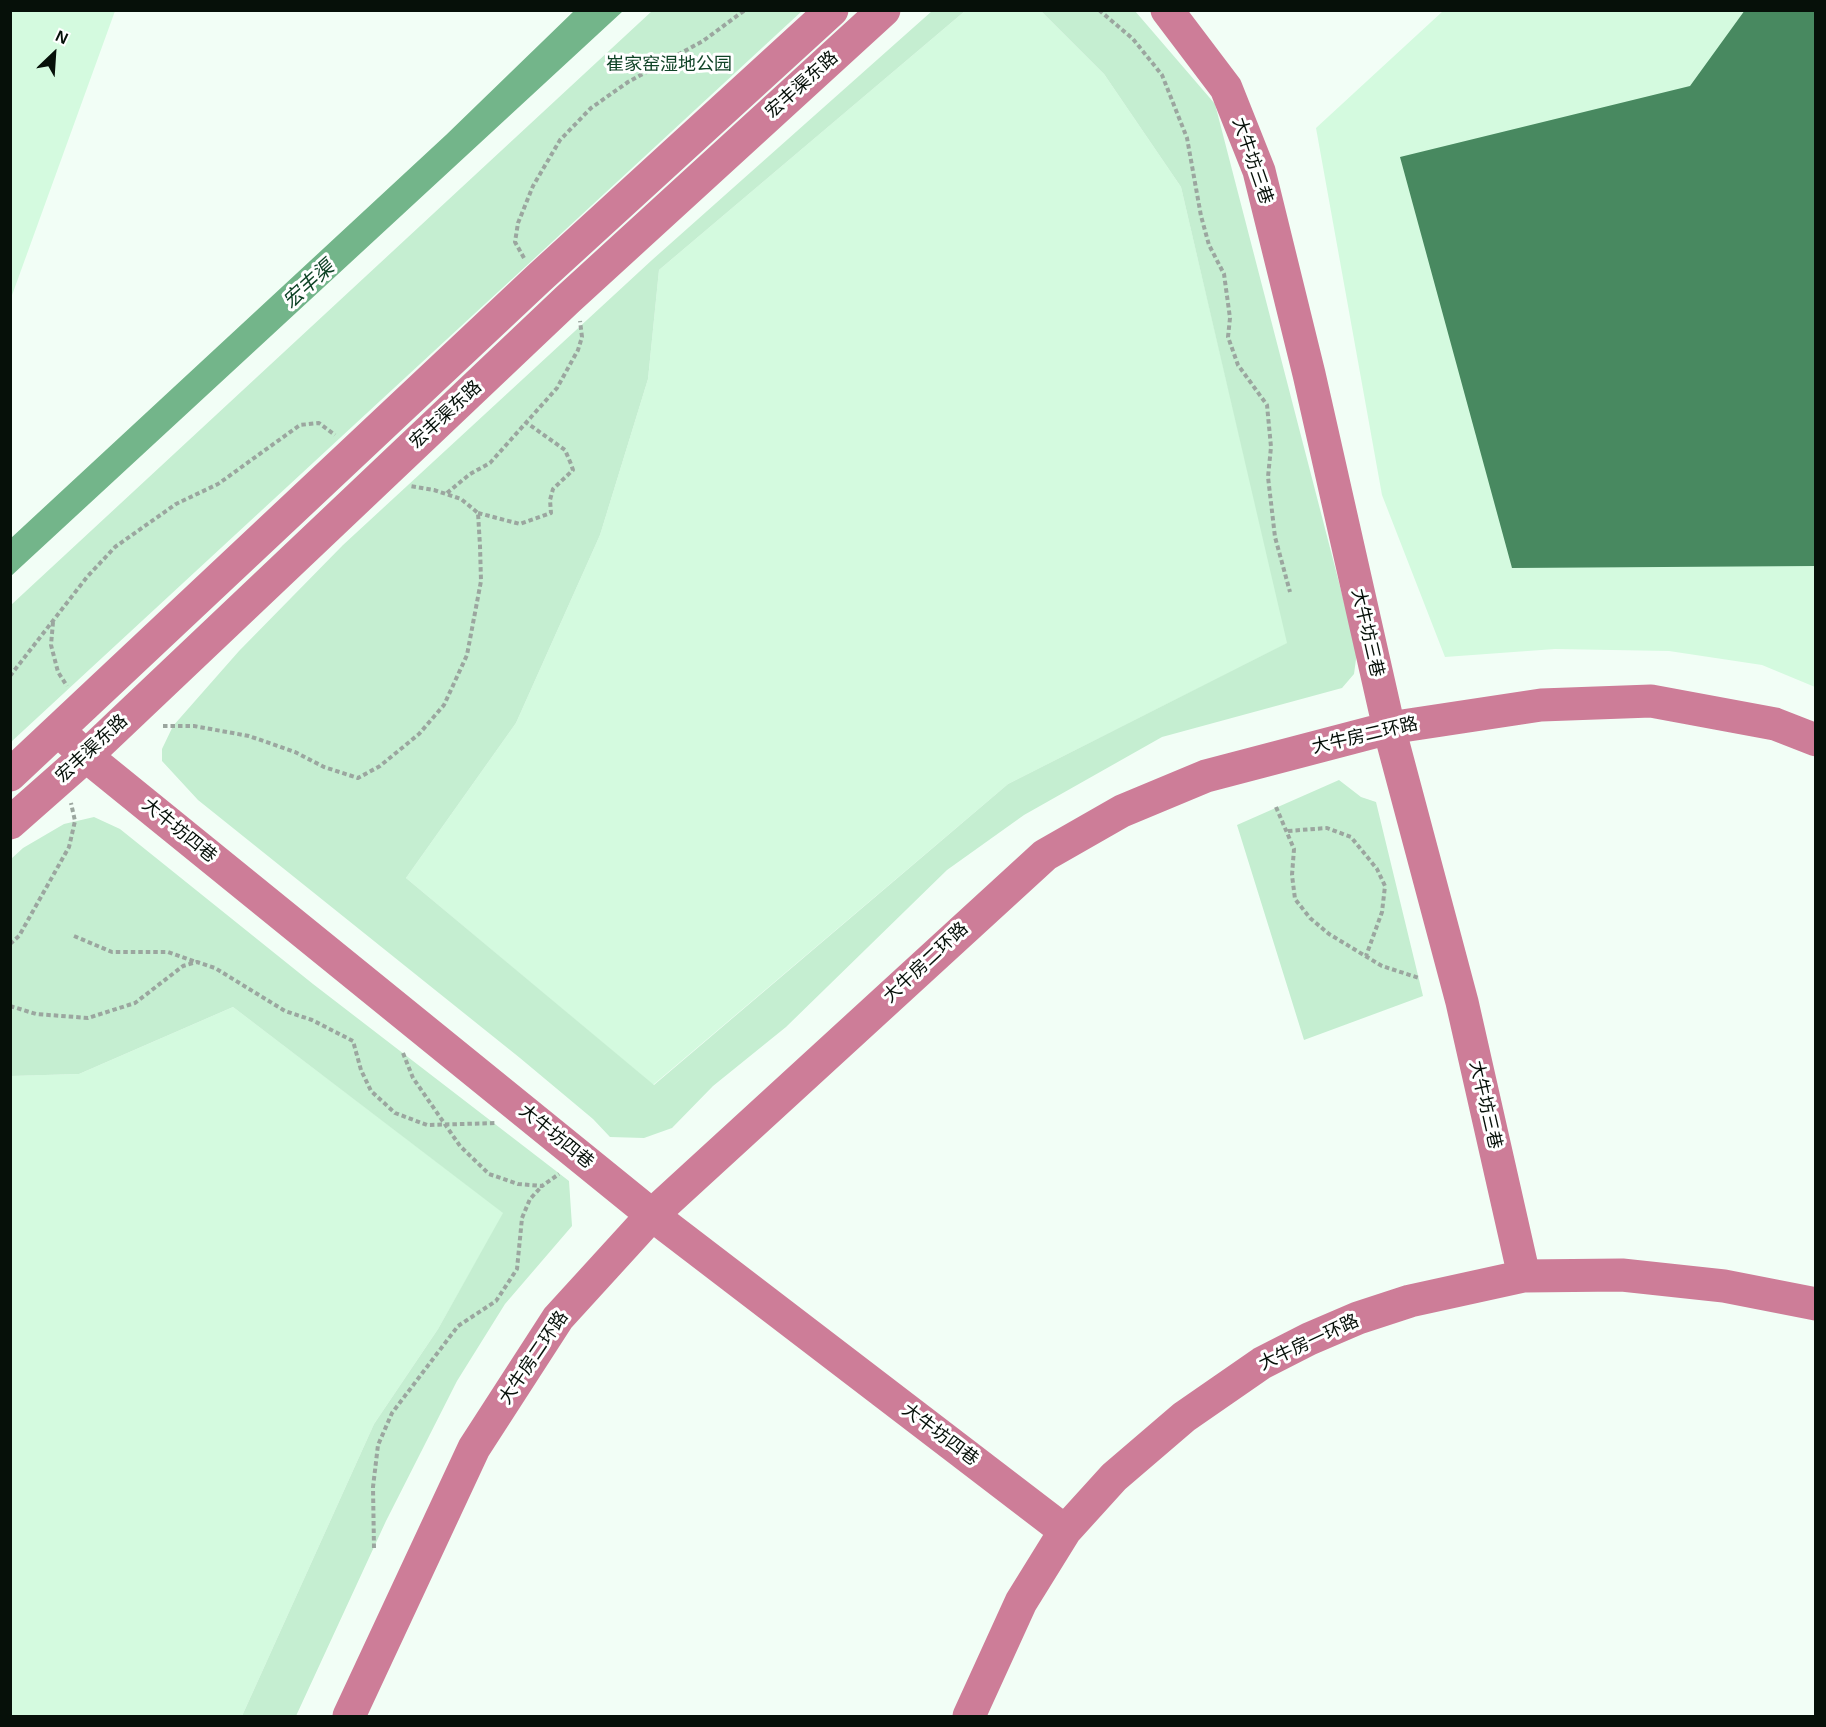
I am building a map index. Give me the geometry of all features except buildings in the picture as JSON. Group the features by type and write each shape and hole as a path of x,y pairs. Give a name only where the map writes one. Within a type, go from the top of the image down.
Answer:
{"street":[{"name":"宏丰渠东路","path":"10,775 539,278 832,10"},
{"name":"宏丰渠东路","path":"10,823 75,766 568,299 884,10"},
{"name":"大牛坊三巷","path":"1167,10 1226,88 1259,171 1309,374 1389,728 1462,1002 1524,1276"},
{"name":"大牛房二环路","path":"349,1716 474,1448 558,1318 652,1215 1045,855 1122,811 1206,776 1389,728 1541,705 1651,701 1775,724 1815,740"},
{"name":"大牛坊四巷","path":"58,730 75,766 652,1215 1065,1531"},
{"name":"大牛房一环路","path":"969,1716 1021,1602 1065,1531 1114,1478 1143,1452 1225,1386 1262,1364 1358,1318 1410,1301 1524,1276 1623,1275 1724,1286 1815,1304"}],"path":[{"path":"539,278 527,265 515,242 518,223 533,186 560,141 591,108 628,82 703,41 744,10"},
{"path":"1099,10 1133,39 1162,75 1187,138 1201,216 1209,245 1224,274 1230,318 1228,337 1238,364 1267,405 1271,447 1269,487 1275,537 1290,592"},
{"path":"446,494 470,474 490,463 557,388 578,350 582,337 579,315 568,299"},
{"path":"10,676 87,577 115,547 176,504 218,484 300,425 319,423 355,450"},
{"path":"410,486 461,498 478,513 520,524 551,513 550,500 553,489 573,470 565,450 527,423"},
{"path":"163,726 194,726 249,736 295,752 324,767 358,778 380,766 419,734 444,705 467,655 481,581 478,513"},
{"path":"53,621 51,645 58,672 69,688 86,704"},
{"path":"10,944 19,936 69,847 75,821 75,766"},
{"path":"1276,807 1294,849 1292,875 1295,899 1310,918 1329,934 1382,966 1419,978"},
{"path":"1288,831 1328,828 1351,837 1377,869 1385,886 1382,912 1366,956"},
{"path":"74,936 112,952 168,952 215,968 285,1011 312,1020 353,1041 361,1070 371,1091 395,1113 428,1125 501,1122"},
{"path":"10,1006 36,1014 88,1018 135,1003 183,966 197,962"},
{"path":"403,1053 413,1078 460,1146 489,1174 518,1184 542,1186"},
{"path":"374,1548 372,1498 378,1445 392,1413 458,1326 496,1301 517,1269 522,1218 530,1199 542,1186 559,1174"}],"shaded area":[{"path":"10,11 115,11 11,298"},
{"path":"965,11 1041,11 1104,74 1181,187 1288,643 1008,784 653,1085 406,878 516,723 600,535 648,379 659,270"},
{"path":"1443,11 1815,11 1815,687 1762,665 1669,651 1555,649 1445,657 1382,495 1316,128"},
{"path":"233,1007 504,1213 438,1329 374,1424 242,1716 11,1716 10,1076 79,1074"}],"green space":[{"name":"崔家窑湿地公园","path":"652,11 802,11 11,742 11,605"},
{"path":"932,11 965,11 659,270 648,379 600,535 516,723 406,878 654,1085 1008,784 1287,643 1181,187 1104,74 1041,11 1135,11 1215,104 1357,652 1354,674 1342,688 1162,737 1024,815 947,870 786,1027 713,1086 672,1128 644,1138 610,1137 593,1119 520,1058 198,800 162,761 162,749 173,726 239,651 343,545 652,260"},
{"path":"1339,780 1361,797 1376,802 1423,996 1304,1040 1237,825"},
{"path":"94,817 120,829 313,984 569,1181 572,1226 505,1304 457,1381 386,1521 296,1716 242,1716 374,1424 438,1329 503,1213 233,1007 79,1074 11,1076 11,859 23,848 64,824"}],"water":[{"name":"宏丰渠","path":"575,10 623,11 11,576 11,538 446,135"}]}
